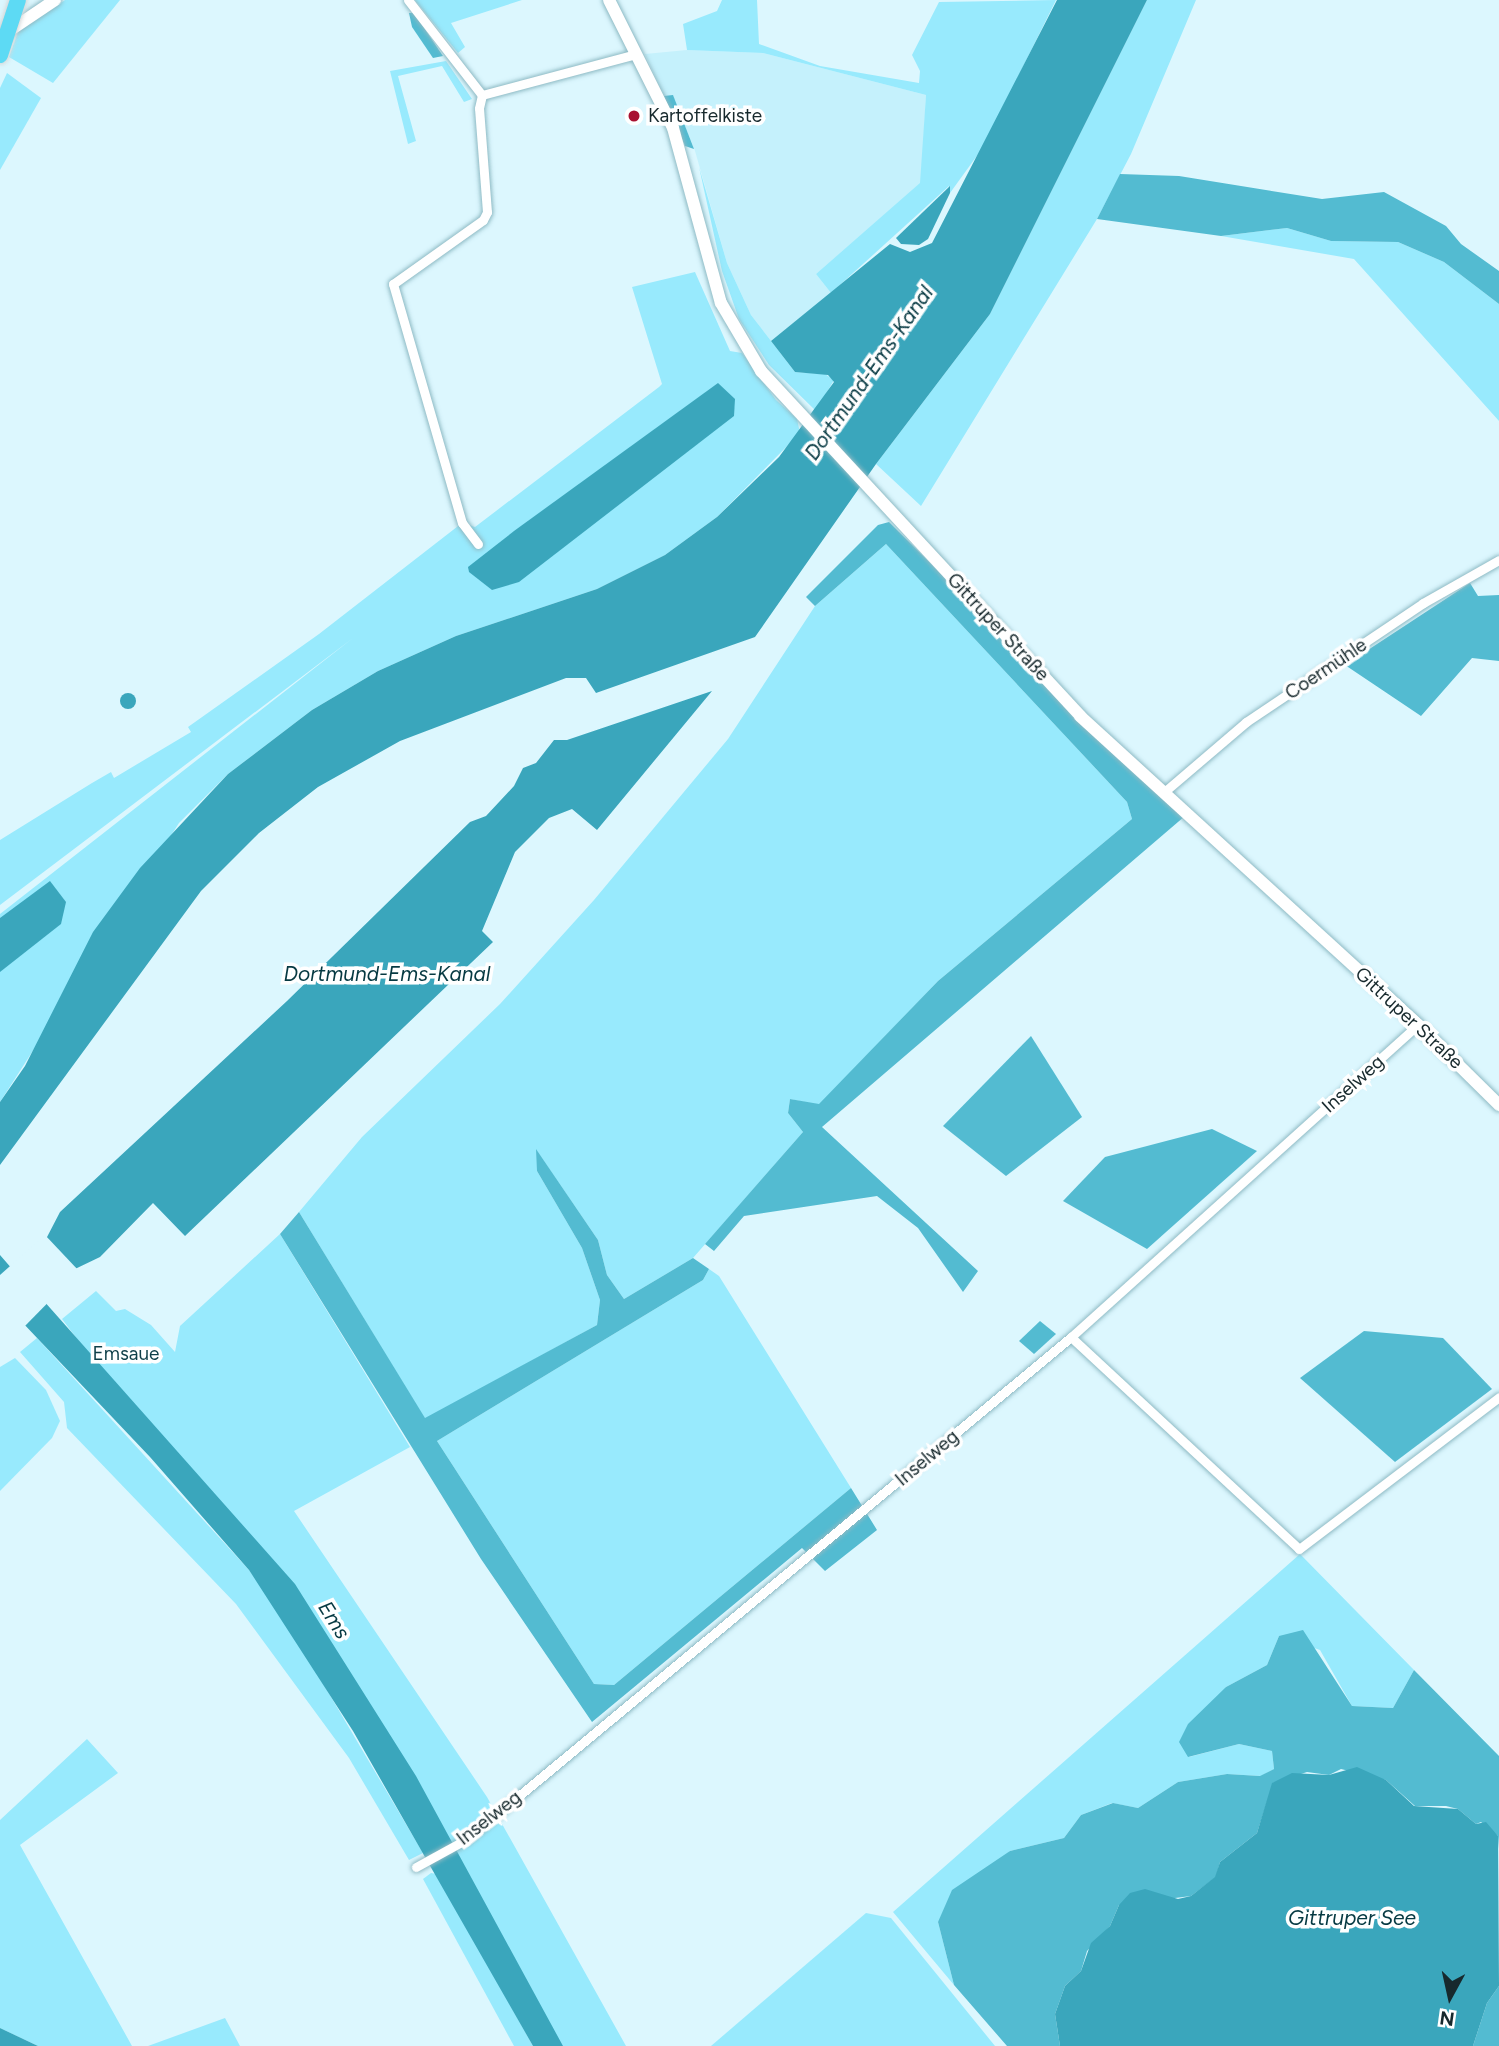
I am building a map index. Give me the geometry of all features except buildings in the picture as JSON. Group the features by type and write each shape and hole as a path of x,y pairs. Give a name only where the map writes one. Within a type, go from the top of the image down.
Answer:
{"highway":[{"path":"0,55 18,0"}],"street":[{"path":"0,36 55,0"},
{"path":"408,0 482,95 483,220 393,284 462,523 478,544"},
{"name":"Gittruper Straße","path":"609,0 684,158 727,315 761,371 1080,716 1418,1025 1499,1105"},
{"path":"482,95 636,54"},
{"name":"Coermühle","path":"1163,793 1246,722 1423,603 1499,560"},
{"name":"Inselweg","path":"416,1867 467,1839 1071,1337 1418,1025"},
{"path":"1071,1337 1299,1549 1499,1397"}],"shaded area":[{"path":"409,13 414,13 443,56 433,58 412,27"},
{"path":"687,50 763,53 926,95 921,183 816,274 831,293 771,341 751,315 727,263 695,151 673,96 664,96 645,54"},
{"path":"673,95 694,149 685,146 664,96"},
{"path":"1120,174 1179,176 1322,199 1384,192 1446,226 1461,244 1499,271 1499,304 1444,262 1398,242 1331,241 1287,228 1221,236 1097,219"},
{"path":"889,522 1185,816 822,1127 978,1271 963,1292 918,1228 877,1196 744,1216 714,1251 705,1244 803,1132 788,1113 790,1099 819,1104 938,981 1132,819 1127,802 886,544 815,606 806,597 878,525"},
{"path":"1470,583 1478,596 1499,595 1499,661 1472,658 1421,716 1345,665"},
{"path":"1031,1036 1082,1117 1006,1176 943,1126"},
{"path":"1212,1129 1257,1151 1147,1249 1063,1201 1105,1157"},
{"path":"536,1149 598,1240 607,1275 624,1299 693,1258 709,1269 703,1280 437,1441 594,1684 614,1685 851,1488 877,1530 825,1571 802,1548 592,1722 481,1559 280,1234 299,1212 425,1418 597,1325 600,1300 582,1248 537,1171"},
{"path":"1040,1321 1056,1334 1034,1354 1019,1341"},
{"path":"1364,1331 1443,1338 1492,1389 1395,1462 1300,1378"},
{"path":"1303,1630 1352,1706 1393,1708 1414,1670 1499,1756 1499,1849 1498,1836 1481,1822 1476,1824 1458,1809 1446,1806 1415,1806 1386,1780 1341,1769 1329,1775 1307,1772 1273,1783 1257,1833 1220,1862 1216,1877 1191,1896 1119,1905 1110,1926 1087,1951 1081,1971 1065,1986 1055,2014 1060,2046 1007,2046 954,1985 938,1922 952,1890 1010,1851 1064,1838 1081,1815 1113,1803 1138,1808 1178,1782 1227,1774 1260,1776 1274,1769 1272,1751 1239,1744 1188,1757 1179,1742 1188,1724 1226,1687 1267,1665 1279,1636"},
{"path":"1499,1986 1499,2046 1473,2046 1487,2003"}],"green space":[{"path":"65,0 120,0 53,83 9,57 18,32"},
{"path":"415,0 522,0 451,23 465,47 458,53"},
{"path":"722,0 757,0 759,44 820,66 919,83 920,71 912,55 939,2 1056,0 984,146 950,193 949,186 831,293 816,274 920,183 926,95 763,53 687,50 683,24 717,11"},
{"path":"1147,0 1196,0 1131,154 1097,219 921,506 876,464 990,314"},
{"path":"446,61 472,99 464,102 442,66 398,76 416,141 408,144 390,71"},
{"path":"7,73 41,98 0,170 0,88"},
{"path":"699,167 727,263 751,315 795,372 825,374 834,380 816,411 769,365 739,319 722,271"},
{"path":"1287,228 1331,241 1398,242 1444,262 1499,304 1499,421 1354,259 1221,236"},
{"path":"695,272 730,351 742,353 776,400 797,419 800,433 717,517 665,555 597,589 456,636 378,671 312,710 228,774 179,823 0,1102 0,914 353,638 0,905 0,840 111,772 114,778 191,732 188,727 319,634 462,523 475,527 659,387 662,384 632,287"},
{"path":"886,544 1127,802 1132,819 938,981 819,1105 790,1099 788,1113 803,1132 693,1258 624,1299 607,1275 598,1240 537,1151 537,1171 582,1248 600,1300 597,1325 425,1419 299,1212 362,1137 500,1004 594,900 728,739 815,606"},
{"name":"Emsaue","path":"280,1234 410,1447 294,1511 487,1797 626,2046 550,2046 380,1740 62,1319 96,1291 116,1311 125,1309 151,1325 175,1352 180,1326"},
{"path":"709,1269 719,1276 851,1488 614,1685 594,1684 437,1441 703,1280"},
{"path":"37,1338 249,1570 285,1619 423,1853 409,1860 349,1758 236,1604 67,1428 64,1402 20,1352"},
{"path":"15,1358 46,1390 60,1421 52,1438 0,1491 0,1367"},
{"path":"1300,1554 1414,1670 1393,1708 1352,1706 1320,1650 1279,1636 1267,1665 1226,1687 1189,1757 1239,1744 1272,1751 1274,1769 1261,1776 1227,1774 1178,1782 1138,1808 1112,1803 1081,1815 1064,1838 1010,1851 938,1922 954,1985 893,1912"},
{"path":"87,1739 118,1773 20,1845 132,2046 38,2046 0,2028 0,1820"},
{"path":"431,1873 437,1874 533,2046 514,2046 423,1879"},
{"path":"866,1913 891,1918 995,2046 711,2046"},
{"path":"225,2018 240,2046 148,2046"}],"water":[{"name":"Dortmund-Ems-Kanal","path":"1057,0 1147,0 990,314 876,464 755,637 596,693 586,678 566,678 400,741 318,787 259,833 201,891 0,1165 0,1102 25,1066 93,932 140,868 228,774 312,710 378,671 456,636 597,589 665,555 717,517 779,457 834,382 828,375 795,372 771,341 890,244 910,252 932,243"},
{"path":"950,186 950,193 928,239 919,245 901,244 896,238"},
{"path":"718,383 735,399 734,416 519,582 492,590 469,572 468,567 514,531"},
{"name":"Dortmund-Ems-Kanal","path":"712,691 597,830 572,809 549,818 515,852 482,931 493,942 185,1236 153,1203 100,1257 75,1269 43,1300 295,1584 416,1776 563,2046 533,2046 353,1731 249,1570 150,1457 21,1321 0,1341 0,1255 13,1270 46,1239 60,1212 287,1001 470,822 486,816 514,786 523,768 536,763 554,740 567,740"},
{"path":"128,693 134,695 134,707 128,709 122,707 120,701 122,695"},
{"path":"50,881 66,902 61,924 0,972 0,918"},
{"name":"Gittruper See","path":"1357,1767 1386,1780 1414,1806 1458,1809 1476,1824 1486,1822 1498,1836 1499,1986 1487,2003 1473,2046 1060,2046 1055,2014 1065,1986 1081,1971 1091,1943 1110,1926 1119,1905 1130,1893 1145,1889 1178,1899 1191,1896 1215,1877 1220,1862 1257,1833 1272,1783 1292,1773 1329,1775"},
{"path":"0,2028 38,2046 0,2046"}],"pier":[{"path":"45,1235 79,1271 23,1328 0,1345 0,1275"}],"place":[{"name":"Kartoffelkiste","path":"634,116"}],"water label":[{"name":"Ems","path":"334,1620"}]}
